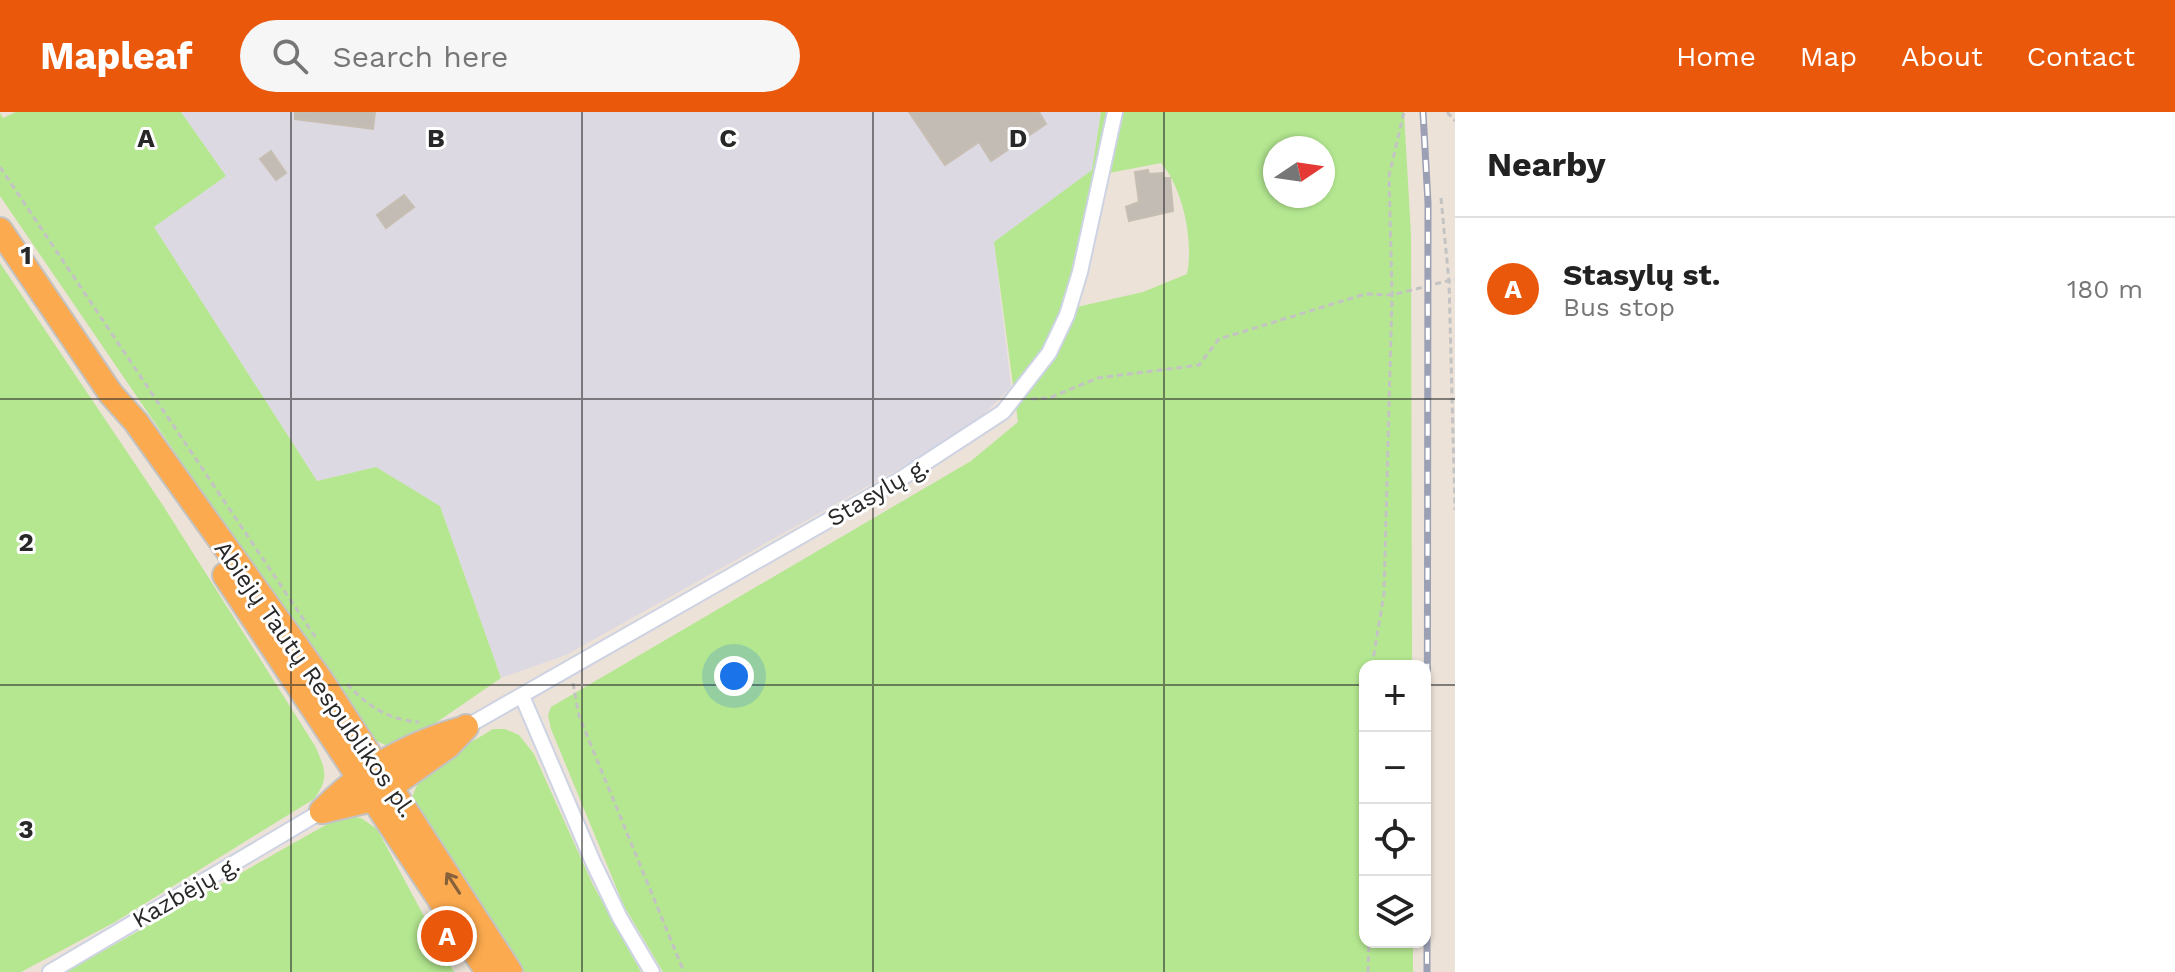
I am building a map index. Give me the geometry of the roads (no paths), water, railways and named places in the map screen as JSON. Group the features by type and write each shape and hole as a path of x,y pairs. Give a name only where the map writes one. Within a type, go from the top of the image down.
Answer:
{"highway":[{"name":"Abiejų Tautų Respublikos pl.","path":"0,230 111,394 127,427 510,972"},
{"path":"322,811 368,771 442,734 466,727"},
{"path":"322,811 382,792 448,746 466,727"},
{"name":"Abiejų Tautų Respublikos pl.","path":"382,792 488,972"}],"street":[{"name":"Stasylų g.","path":"466,727 569,672 954,447 1015,400 1049,353 1067,315 1080,272 1115,112"},
{"path":"522,696 593,862 620,918 652,972"},
{"name":"Kazbėjų g.","path":"50,972 322,811"}],"railway":[{"path":"1423,112 1428,203 1427,972"}],"place":[{"name":"Stasylų st.","path":"447,936"}]}
